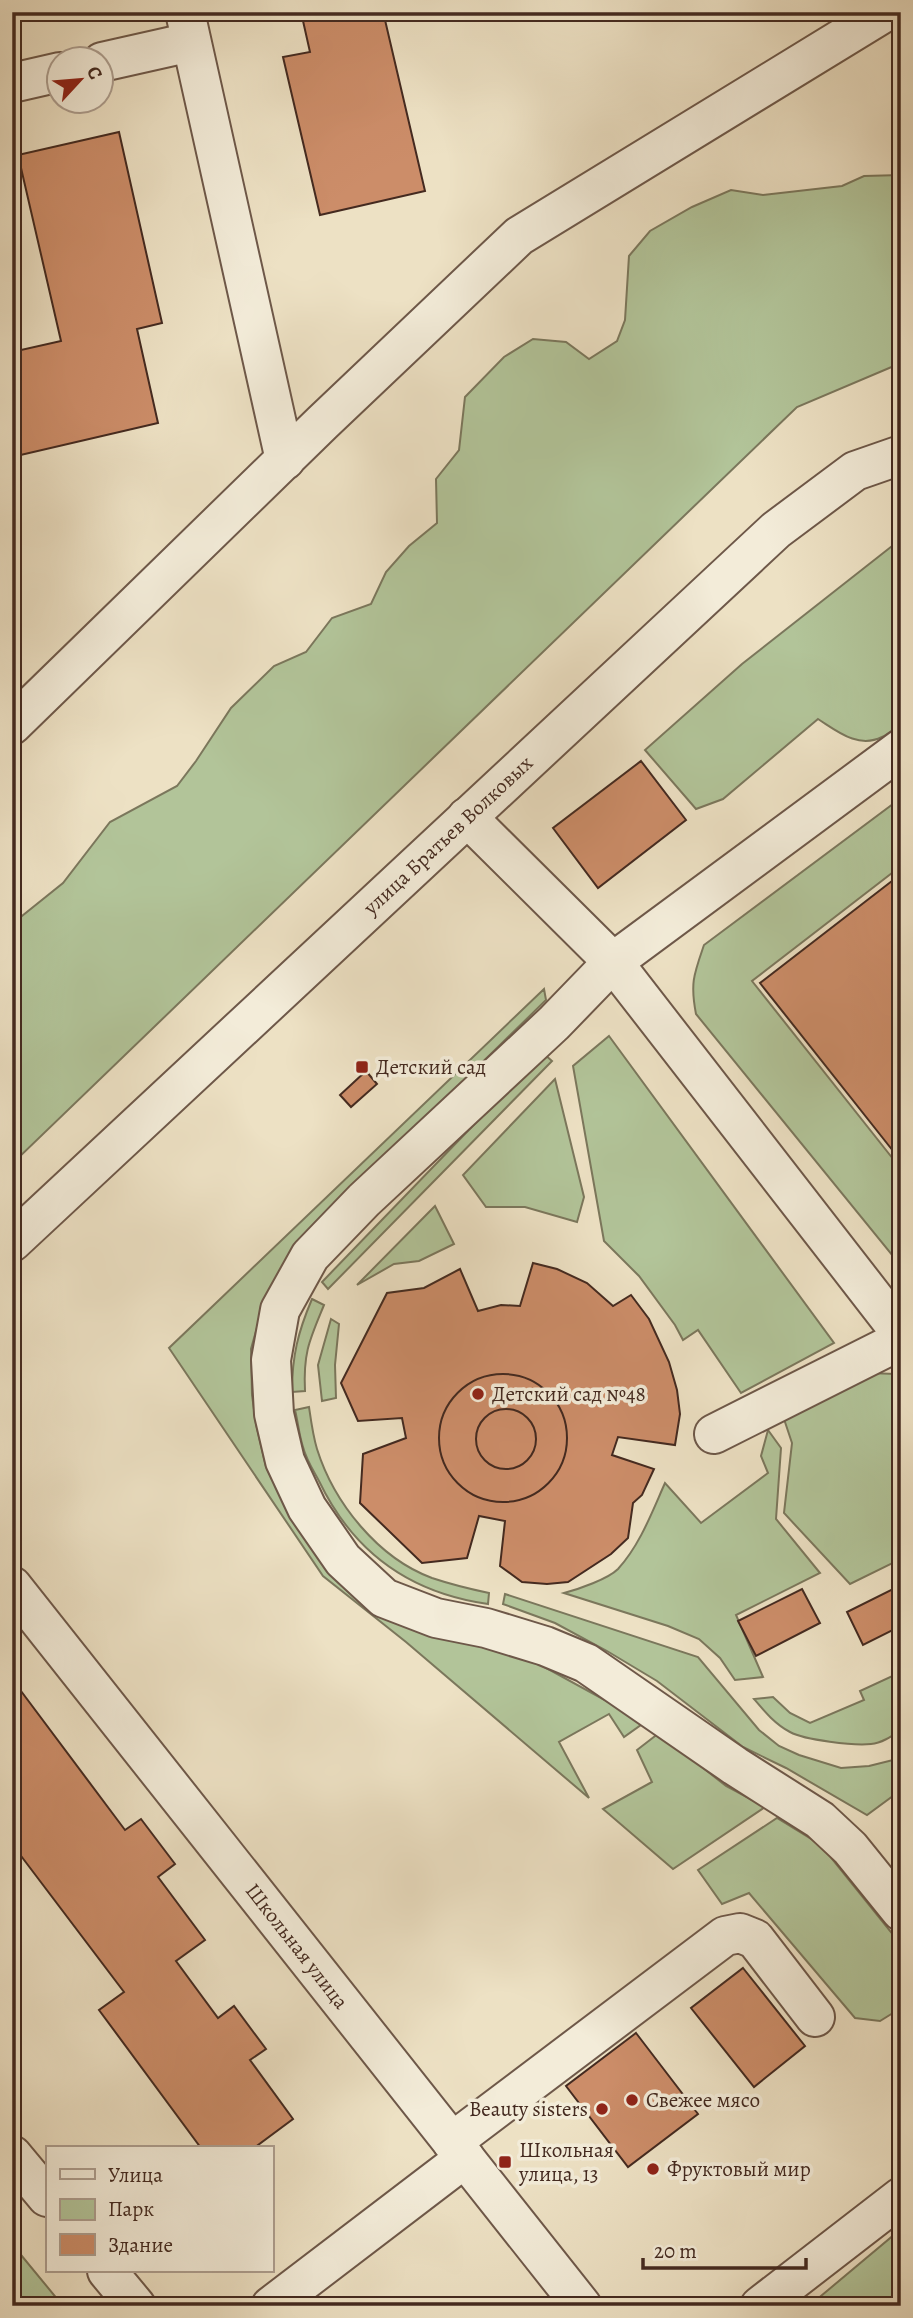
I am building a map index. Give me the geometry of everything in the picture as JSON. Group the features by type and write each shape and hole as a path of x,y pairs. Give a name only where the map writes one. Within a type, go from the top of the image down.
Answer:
{"street":[{"path":"12,725 519,236 885,12"},
{"path":"116,56 188,27 285,460"},
{"path":"12,83 46,75"},
{"name":"улица Братьев Волковых","path":"12,1242 776,530 855,471 901,455"},
{"path":"901,749 613,962 554,1023 364,1200 310,1256 280,1310 271,1360 274,1414 285,1461 307,1508 343,1560 384,1598 436,1618 486,1628 586,1662 735,1766 820,1820 850,1848 901,1912"},
{"path":"467,817 613,962 901,1333"},
{"path":"713,1434 901,1340"},
{"name":"Школьная улица","path":"12,1586 582,2306"},
{"path":"271,2306 458,2150 725,1936 740,1933 755,1939 815,2017"},
{"path":"12,2155 46,2196"},
{"path":"760,2306 901,2197"},
{"path":"108,2272 136,2306"}],"green space":[{"path":"901,175 901,363 797,407 12,1164 12,924 63,883 110,822 177,786 231,708 274,666 306,652 332,618 371,604 386,572 409,546 437,523 436,479 459,450 465,397 504,357 533,339 566,342 589,359 617,341 625,320 629,256 650,231 692,207 731,190 763,195 842,186 864,176"},
{"path":"901,539 901,723 885,736 865,741 848,737 818,719 723,799 696,809 645,750 742,664"},
{"path":"901,798 901,866 752,981 901,1169 901,1266 696,1014 693,986 704,945"},
{"path":"544,989 546,1000 304,1237 260,1317 251,1349 252,1395 266,1467 319,1558 539,1664 645,1722 624,1737 609,1714 559,1742 589,1798 406,1642 323,1576 169,1348"},
{"path":"609,1036 834,1343 741,1393 698,1330 683,1340 639,1276 604,1241 573,1066"},
{"path":"543,1053 552,1061 328,1289 322,1282"},
{"path":"555,1079 584,1197 577,1222 525,1207 486,1207 463,1175"},
{"path":"435,1206 454,1244 419,1261 394,1264 357,1285"},
{"path":"312,1299 324,1305 308,1346 305,1391 292,1392 297,1344"},
{"path":"331,1319 339,1324 335,1365 336,1398 322,1401 318,1365"},
{"path":"869,1373 901,1376 901,1559 850,1584 784,1513 792,1443 784,1419"},
{"path":"309,1407 316,1444 325,1469 347,1508 376,1543 412,1569 432,1578 489,1593 488,1604 433,1590 409,1579 387,1565 349,1529 333,1506 304,1451 295,1410"},
{"path":"768,1430 781,1448 776,1519 820,1573 736,1615 763,1677 735,1680 720,1658 699,1639 668,1626 564,1593 600,1580 618,1569 639,1539 665,1483 701,1523 768,1473 761,1456"},
{"path":"505,1594 698,1657 759,1730 779,1746 841,1768 869,1766 901,1758 901,1790 867,1815 786,1768 743,1747 657,1681 607,1651 555,1623 503,1604"},
{"path":"901,1672 901,1730 875,1743 842,1743 797,1735 775,1721 754,1699 773,1697 790,1713 810,1723 864,1700 860,1691"},
{"path":"659,1733 726,1786 765,1807 673,1869 603,1809 652,1782 637,1750"},
{"path":"777,1818 821,1845 901,1945 901,2008 880,2021 855,2018 749,1893 722,1904 698,1870"},
{"path":"901,2229 901,2306 809,2306"},
{"path":"12,2244 63,2306 12,2306"}],"building":[{"path":"301,12 417,12 385,20 425,191 320,215 283,57 310,52"},
{"path":"119,132 162,323 137,329 158,423 12,457 12,352 61,341 18,155"},
{"path":"641,761 686,820 598,888 553,828"},
{"path":"901,874 901,1161 760,983"},
{"path":"366,1071 377,1084 351,1107 340,1095"},
{"path":"533,1263 557,1269 587,1283 613,1306 631,1295 649,1319 669,1362 680,1414 675,1445 618,1437 612,1455 654,1469 642,1495 633,1503 628,1538 611,1554 568,1582 547,1584 522,1582 500,1566 505,1521 479,1516 467,1558 422,1563 360,1503 363,1454 406,1438 402,1418 358,1421 341,1383 387,1293 424,1288 460,1269 478,1311 501,1305 520,1306"},
{"path":"503,1374 528,1379 549,1392 562,1413 567,1438 562,1463 549,1484 528,1497 503,1502 478,1497 457,1484 444,1463 439,1438 444,1413 457,1392 478,1379"},
{"path":"506,1409 527,1418 536,1439 527,1460 506,1469 485,1460 476,1439 485,1418"},
{"path":"901,1585 901,1626 863,1645 847,1612"},
{"path":"802,1589 820,1623 756,1656 738,1621"},
{"path":"12,1679 125,1830 141,1819 175,1864 158,1877 205,1940 176,1961 218,2018 234,2006 266,2049 250,2060 293,2119 257,2146 200,2146 99,2010 124,1992 12,1844"},
{"path":"743,1968 805,2046 754,2087 691,2008"},
{"name":"Свежее мясо","path":"636,2033 698,2114 628,2167 566,2086"}],"place":[{"name":"Детский сад","path":"362,1067"},
{"name":"Детский сад №48","path":"478,1394"},
{"name":"Свежее мясо","path":"632,2100"},
{"name":"Beauty sisters","path":"602,2109"},
{"name":"Школьная улица, 13","path":"505,2162"},
{"name":"Фруктовый мир","path":"653,2169"}]}
